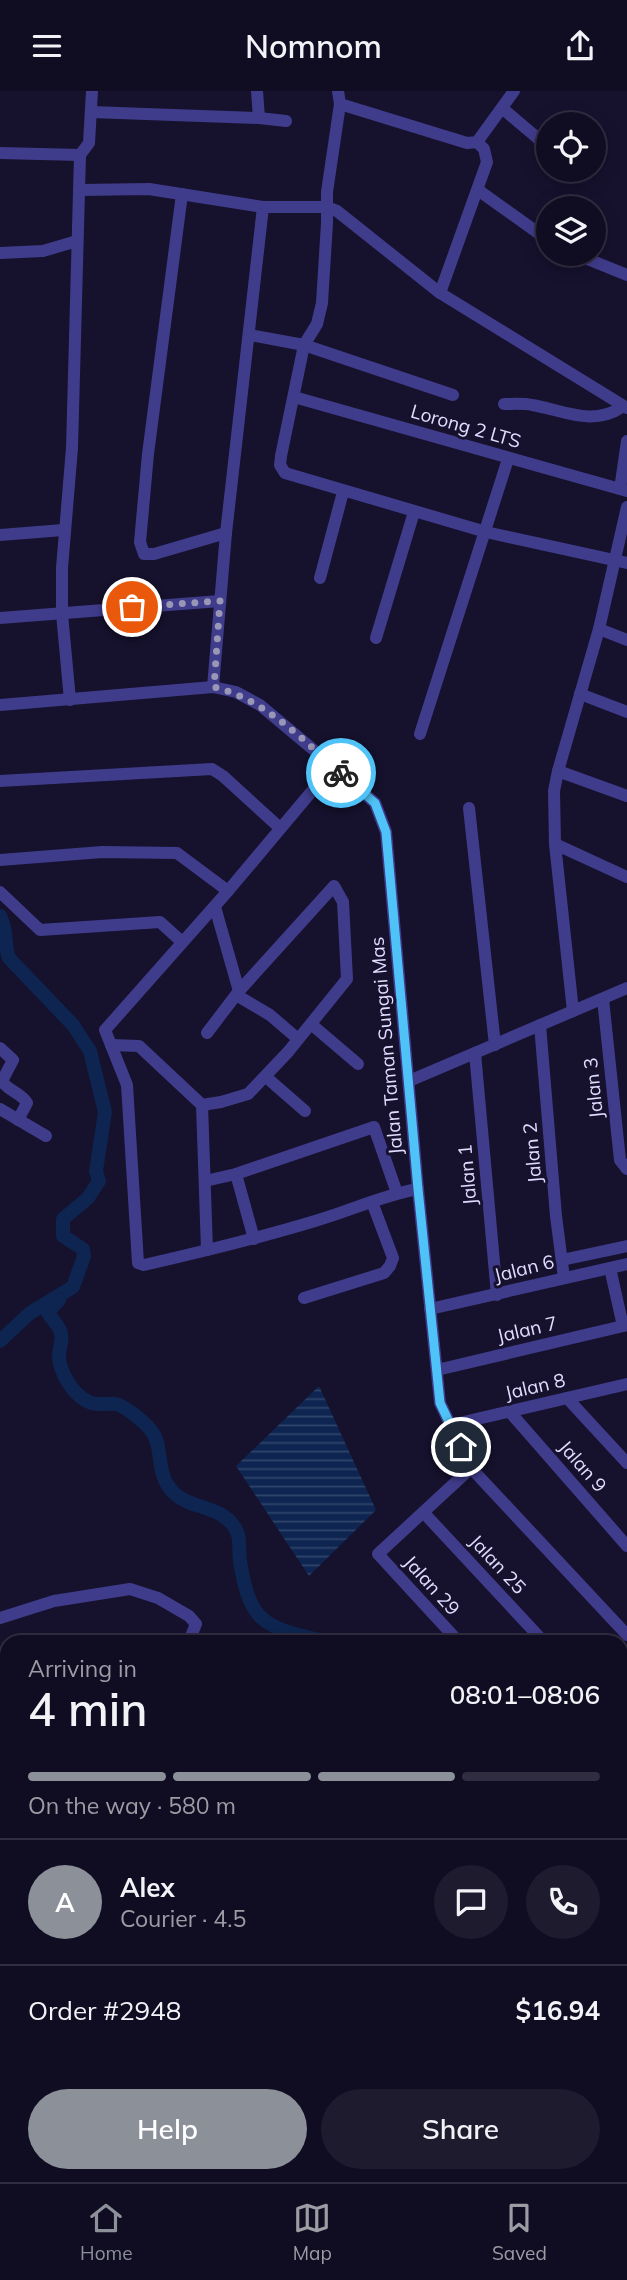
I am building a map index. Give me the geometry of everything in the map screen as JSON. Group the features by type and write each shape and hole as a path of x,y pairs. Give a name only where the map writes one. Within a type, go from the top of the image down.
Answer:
{"street":[{"path":"70,699 62,614 63,530 72,448 80,155 89,143 92,91"},
{"path":"257,91 259,118"},
{"path":"514,91 477,142 467,143 339,98 326,208 322,303 317,324 304,345 280,465 285,473 486,533 621,561"},
{"path":"502,108 536,137"},
{"path":"91,112 286,121"},
{"path":"440,293 487,162 484,149 477,142"},
{"path":"0,153 80,155"},
{"path":"80,190 149,189 263,207 326,208 337,211 440,293 624,408"},
{"path":"478,190 536,231"},
{"path":"182,194 148,454 140,542 144,554 154,554 226,533"},
{"path":"214,687 226,533 263,207"},
{"path":"0,253 43,251 77,240"},
{"path":"605,266 627,275"},
{"path":"250,335 304,345 453,395"},
{"name":"Lorong 2 LTS","path":"294,397 623,490"},
{"path":"504,404 530,404 558,412 603,417 624,408"},
{"path":"623,490 627,441"},
{"path":"420,734 508,459"},
{"path":"320,578 343,492"},
{"path":"573,1011 555,844 554,791 580,694 621,561 627,507"},
{"path":"376,638 414,512"},
{"path":"0,534 63,530"},
{"path":"0,618 220,601"},
{"path":"599,629 627,640"},
{"name":"Jalan Taman Sungai Mas","path":"0,705 214,687 236,692 260,705 375,803 386,832 440,1403 471,1468 627,1635"},
{"path":"580,694 627,712"},
{"path":"333,766 215,907 182,941 106,1030 127,1085 138,1263 144,1265 254,1239 397,1193 418,1189"},
{"path":"0,781 212,769 280,828"},
{"path":"558,771 627,796"},
{"path":"469,808 495,1045"},
{"path":"555,844 627,877"},
{"path":"0,860 102,852 177,853 228,891"},
{"path":"202,1105 248,1094 266,1077 345,982 347,976 342,902 334,886 207,1033"},
{"path":"0,892 40,930 160,922 182,941"},
{"path":"215,907 239,993 298,1039"},
{"path":"409,1081 627,988"},
{"name":"Jalan 3","path":"603,999 620,1160 627,1169"},
{"path":"311,1024 358,1063"},
{"name":"Jalan 2","path":"540,1025 564,1278"},
{"path":"111,1045 139,1046 202,1105 206,1250"},
{"path":"0,1048 13,1060 2,1081 27,1103 18,1120"},
{"name":"Jalan 1","path":"475,1053 497,1295"},
{"path":"266,1077 305,1111"},
{"path":"0,1109 46,1136"},
{"path":"205,1181 236,1174 374,1127 397,1193"},
{"path":"236,1174 254,1239"},
{"path":"304,1298 384,1273 390,1266 393,1258 372,1202"},
{"path":"562,1260 627,1246"},
{"name":"Jalan 6","path":"430,1309 627,1264"},
{"path":"610,1268 625,1325"},
{"name":"Jalan 7","path":"437,1370 625,1325"},
{"name":"Jalan 8","path":"451,1425 627,1384"},
{"path":"567,1398 627,1463"},
{"name":"Jalan 9","path":"509,1411 627,1546"},
{"path":"424,1513 471,1468"},
{"name":"Jalan 29","path":"424,1513 378,1554 452,1635"},
{"name":"Jalan 25","path":"424,1513 537,1635"},
{"path":"0,1618 54,1601 130,1589 158,1598 189,1616 196,1624 191,1635"}],"water":[{"path":"319,1386 376,1510 309,1576 236,1466"}],"waterway":[{"path":"0,916 9,958 73,1025 90,1051 105,1112 96,1171 99,1181 88,1198 63,1219 63,1236 83,1249 84,1256 73,1287 30,1313 0,1341"},
{"path":"59,1300 48,1312 60,1331 60,1362 72,1389 89,1402 116,1404 124,1408 150,1429 155,1436 164,1477 173,1492 187,1502 220,1514 236,1529 245,1585 258,1614 276,1627 300,1635"}],"way so far":[{"path":"132,607 220,601 214,687 236,692 260,705 341,773"}],"route":[{"path":"341,773 375,803 386,832 440,1403 461,1447"}]}
